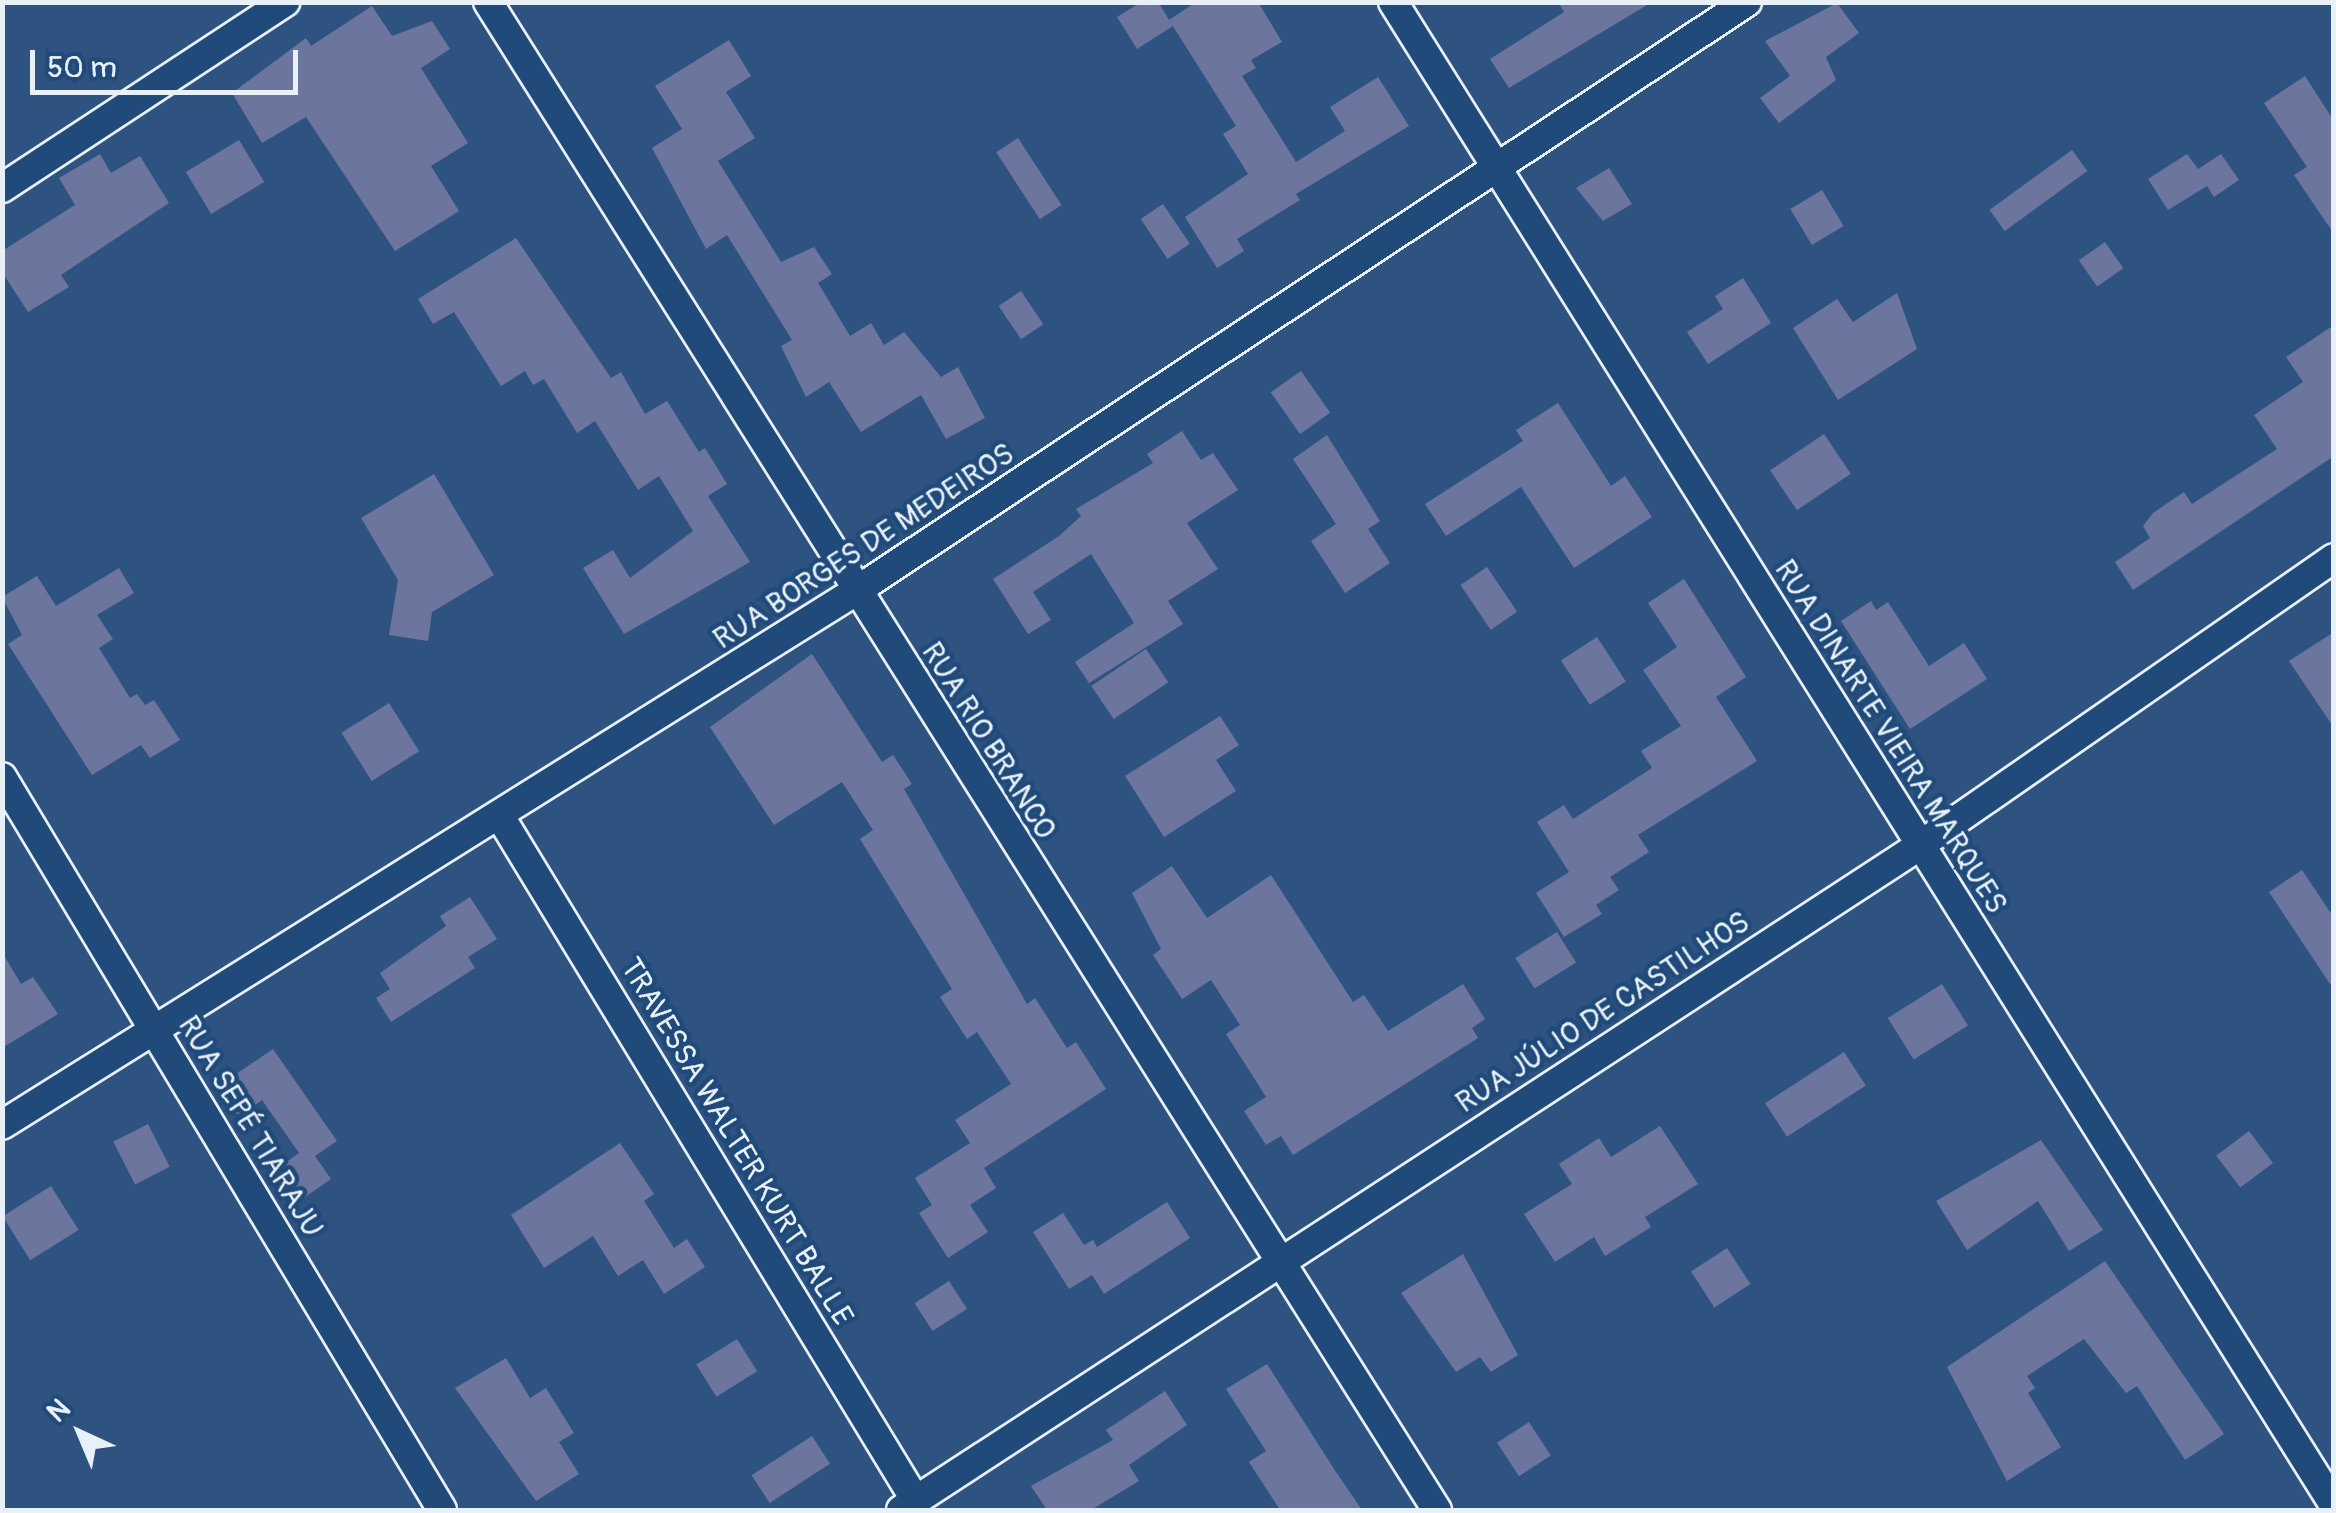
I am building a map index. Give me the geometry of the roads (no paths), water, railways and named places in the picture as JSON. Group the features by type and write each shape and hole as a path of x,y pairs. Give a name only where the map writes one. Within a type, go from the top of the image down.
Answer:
{"street":[{"path":"2,188 285,2"},
{"name":"RUA RIO BRANCO","path":"488,2 1276,1266 1437,1510"},
{"name":"RUA DINARTE VIEIRA MARQUES","path":"1393,2 2334,1505"},
{"name":"RUA BORGES DE MEDEIROS","path":"2,1125 501,818 856,591 1499,172 1747,2"},
{"name":"RUA JÚLIO DE CASTILHOS","path":"909,1506 1918,846 2334,558"},
{"name":"RUA SEPÉ TIARAJU","path":"2,777 442,1510"},
{"name":"TRAVESSA WALTER KURT BALLE","path":"501,818 909,1506"}]}
